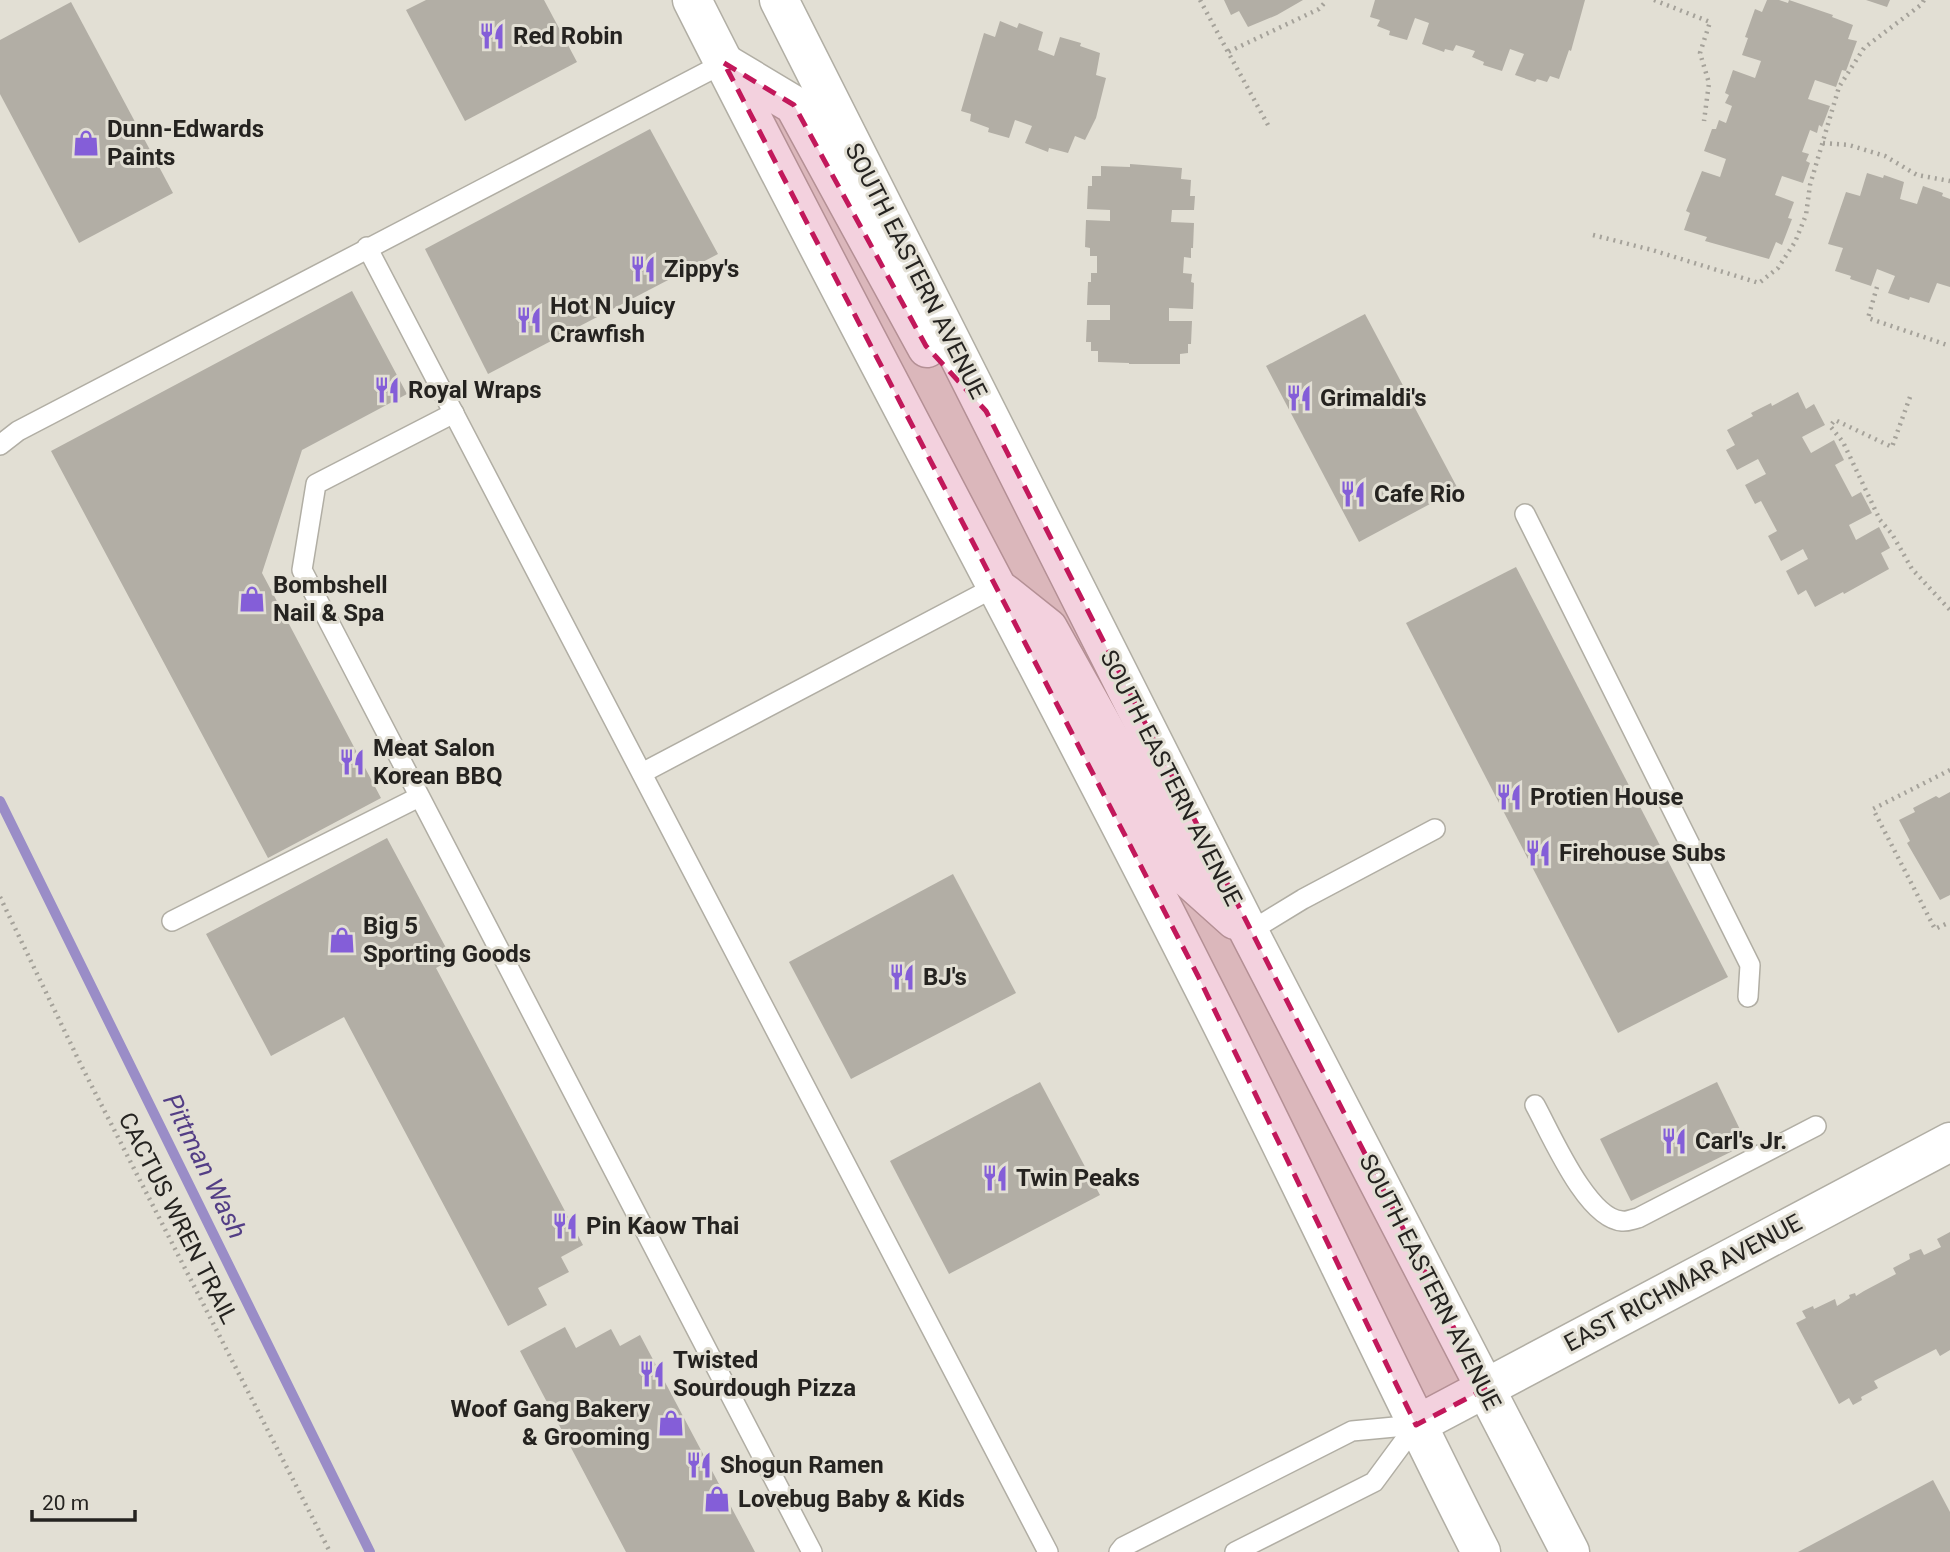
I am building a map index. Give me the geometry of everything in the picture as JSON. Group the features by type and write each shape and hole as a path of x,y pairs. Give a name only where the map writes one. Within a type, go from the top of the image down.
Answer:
{"main road":[{"path":"692,0 1198,976 1291,1162 1416,1425 1481,1552"},
{"name":"SOUTH EASTERN AVENUE","path":"779,0 1249,932 1570,1552"},
{"path":"724,63 794,105 926,346 986,411"},
{"path":"995,587 1048,628 1187,877 1249,932"},
{"name":"EAST RICHMAR AVENUE","path":"1416,1425 1950,1142"}],"lane":[{"path":"0,444 18,431 367,247 724,63"},
{"path":"367,247 1048,1552"},
{"path":"454,413 316,484 302,570 811,1552"},
{"path":"1525,514 1750,965 1748,998"},
{"path":"642,773 995,587"},
{"path":"172,921 419,796"},
{"path":"1249,932 1303,899 1434,829"},
{"path":"1535,1105 1584,1196 1600,1212 1621,1222 1638,1218 1816,1126"},
{"path":"1119,1552 1122,1548 1352,1431 1416,1425"},
{"path":"1234,1552 1374,1482 1416,1425"}],"path":[{"path":"1200,0 1268,125"},
{"path":"1228,52 1319,9 1327,0"},
{"path":"1654,0 1710,22 1700,53 1709,83 1704,121"},
{"path":"1593,235 1652,250 1759,284 1778,268 1796,242 1806,215 1810,185 1839,87 1864,48 1924,0"},
{"path":"1823,143 1849,145 1885,156 1917,175 1950,181"},
{"path":"1877,287 1868,318 1950,346"},
{"path":"1910,397 1892,447 1835,421 1830,426 1843,442 1880,520 1892,534 1912,569 1950,610"},
{"path":"1950,770 1873,809 1935,929 1950,922"},
{"name":"CACTUS WREN TRAIL","path":"0,897 87,1077 330,1552"}],"highlighted area":[{"path":"724,63 794,105 926,346 986,411 1485,1389 1416,1425 1198,976"}],"building":[{"name":"Red Robin","path":"426,0 544,0 577,62 465,121 406,10"},
{"path":"1224,0 1303,0 1248,27 1239,11 1231,15"},
{"path":"1375,0 1585,0 1571,51 1569,50 1559,79 1550,76 1547,82 1537,79 1535,82 1515,75 1524,54 1510,49 1502,71 1483,65 1484,62 1472,57 1475,51 1456,45 1453,51 1445,49 1444,52 1422,44 1429,23 1415,18 1407,40 1389,35 1390,31 1377,26 1380,20 1370,17"},
{"path":"1767,0 1788,3 1789,0 1833,15 1832,17 1853,25 1848,39 1857,41 1846,71 1842,70 1836,87 1815,80 1808,99 1830,106 1817,133 1810,130 1802,152 1809,154 1806,161 1810,163 1803,183 1782,176 1775,195 1794,202 1788,218 1792,219 1782,245 1776,242 1769,259 1705,241 1707,237 1684,230 1690,213 1686,211 1702,171 1720,177 1726,159 1704,151 1712,129 1716,129 1719,120 1726,123 1732,106 1725,103 1729,95 1725,93 1733,70 1755,78 1761,61 1742,55 1755,9 1762,12"},
{"path":"1866,0 1890,0 1887,7"},
{"name":"Dunn-Edwards Paints","path":"71,2 173,193 79,243 0,94 0,40"},
{"path":"1000,21 1017,28 1019,23 1043,32 1038,50 1054,56 1060,37 1081,43 1080,46 1100,53 1096,75 1106,78 1096,118 1085,140 1075,136 1068,153 1049,148 1048,152 1025,143 1032,126 1015,120 1009,138 988,132 989,128 970,121 971,114 961,111 984,33 995,37"},
{"path":"650,129 718,254 488,374 425,249"},
{"path":"1130,164 1182,168 1181,179 1191,180 1190,196 1195,196 1194,210 1172,210 1171,222 1194,223 1191,258 1184,257 1183,273 1192,274 1193,309 1169,308 1169,321 1192,321 1191,344 1188,344 1188,353 1180,354 1180,364 1098,362 1098,351 1091,351 1091,342 1086,342 1087,320 1110,320 1110,305 1087,305 1088,282 1091,282 1091,273 1097,273 1097,256 1090,256 1090,248 1085,247 1086,220 1110,221 1110,210 1087,209 1088,186 1092,186 1092,176 1101,176 1101,166 1130,167"},
{"path":"1867,173 1904,182 1900,199 1917,204 1923,186 1943,193 1942,196 1950,199 1950,287 1937,283 1929,303 1888,293 1895,276 1877,269 1871,286 1835,271 1843,248 1828,244 1846,192 1860,196"},
{"path":"352,291 407,394 302,450 262,573 381,798 268,858 51,451"},
{"path":"1365,314 1458,489 1359,542 1266,366"},
{"path":"1798,392 1806,409 1814,404 1825,425 1802,437 1811,453 1834,440 1844,460 1835,465 1852,497 1861,492 1872,513 1849,525 1856,540 1879,527 1890,548 1881,553 1889,569 1815,607 1806,590 1798,595 1786,571 1808,559 1803,549 1781,561 1768,536 1777,531 1761,501 1755,504 1745,485 1766,474 1758,459 1737,470 1726,450 1735,445 1727,430 1753,416 1751,413 1771,403 1772,406"},
{"path":"1516,567 1728,977 1618,1033 1406,623"},
{"path":"1950,792 1950,895 1940,900 1907,843 1910,841 1899,820 1915,812 1913,808"},
{"path":"387,838 452,959 436,968 583,1245 561,1257 569,1272 538,1288 547,1305 508,1326 344,1017 271,1056 206,934"},
{"name":"BJ's","path":"953,874 1016,993 851,1079 789,962"},
{"name":"Twin Peaks","path":"1040,1082 1100,1195 949,1274 890,1161"},
{"name":"Carl's Jr.","path":"1717,1082 1747,1144 1631,1201 1600,1139"},
{"path":"1950,1232 1950,1350 1940,1356 1936,1349 1874,1381 1878,1388 1861,1397 1862,1400 1853,1405 1849,1398 1839,1404 1796,1323 1806,1318 1802,1311 1813,1306 1814,1309 1835,1299 1837,1306 1850,1298 1849,1295 1855,1293 1856,1296 1896,1274 1893,1268 1910,1259 1909,1254 1921,1249 1924,1255 1941,1247 1937,1239"},
{"path":"565,1327 576,1348 611,1329 620,1346 640,1335 755,1552 626,1552 520,1351"},
{"path":"1933,1480 1950,1512 1950,1552 1798,1552"}],"waterway":[{"name":"Pittman Wash","path":"0,801 370,1552"}],"place":[{"name":"Red Robin","path":"492,36"},
{"name":"Dunn-Edwards Paints","path":"86,143"},
{"name":"Zippy's","path":"643,269"},
{"name":"Hot N Juicy Crawfish","path":"529,320"},
{"name":"Royal Wraps","path":"387,390"},
{"name":"Grimaldi's","path":"1299,398"},
{"name":"Cafe Rio","path":"1353,494"},
{"name":"Bombshell Nail & Spa","path":"252,599"},
{"name":"Meat Salon Korean BBQ","path":"352,762"},
{"name":"Protien House","path":"1509,797"},
{"name":"Firehouse Subs","path":"1538,853"},
{"name":"Big 5 Sporting Goods","path":"342,940"},
{"name":"BJ's","path":"902,977"},
{"name":"Carl's Jr.","path":"1674,1141"},
{"name":"Twin Peaks","path":"995,1178"},
{"name":"Pin Kaow Thai","path":"565,1226"},
{"name":"Twisted Sourdough Pizza","path":"652,1374"},
{"name":"Woof Gang Bakery & Grooming","path":"671,1423"},
{"name":"Shogun Ramen","path":"699,1465"},
{"name":"Lovebug Baby & Kids","path":"717,1499"}]}
